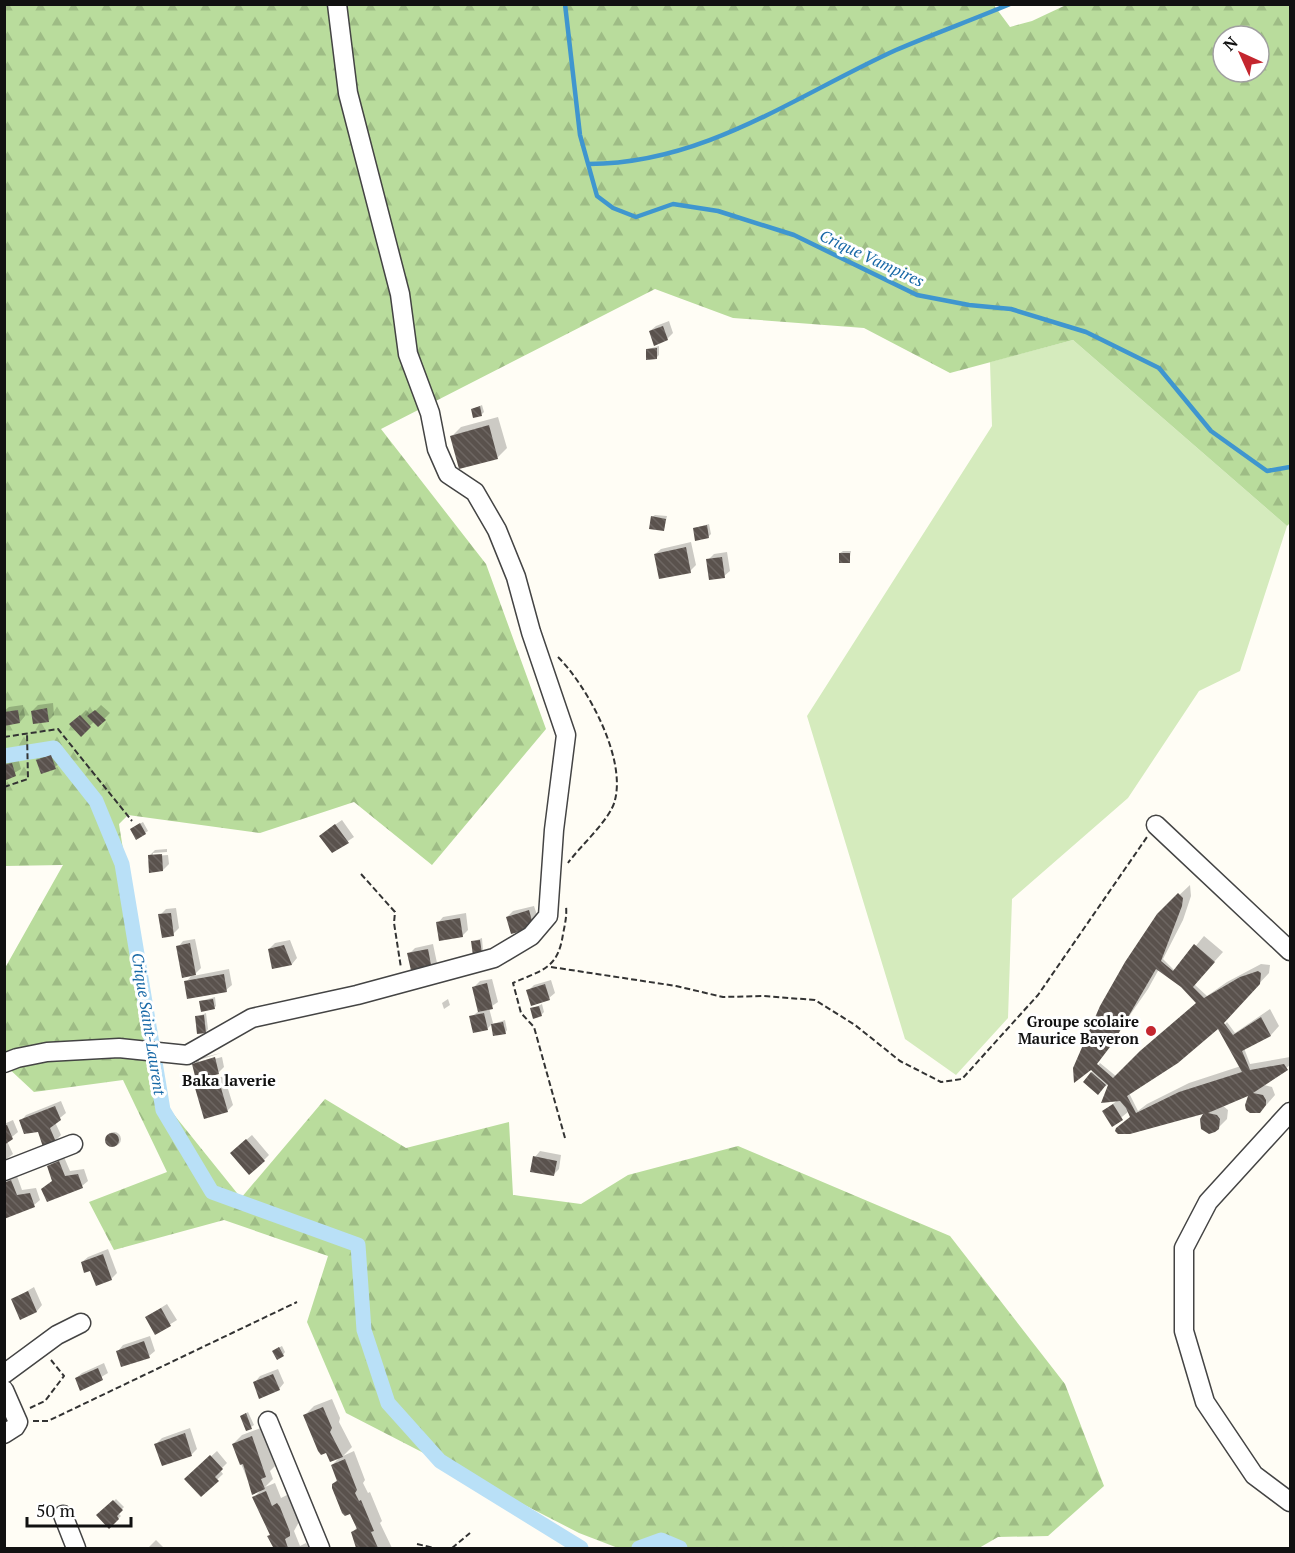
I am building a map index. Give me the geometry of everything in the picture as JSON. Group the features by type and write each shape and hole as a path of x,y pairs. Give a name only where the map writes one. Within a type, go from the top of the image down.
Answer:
{"street":[{"path":"4,1063 47,1052 119,1048 187,1055 252,1018 494,958 531,936 548,916 554,830 566,735 531,632 516,577 497,531 475,492 448,474 436,449 430,413 408,354 400,294 348,93 337,4"},
{"path":"1156,825 1290,951"},
{"path":"1290,1112 1208,1202 1184,1248 1184,1330 1206,1402 1254,1475 1290,1502"},
{"path":"4,1171 73,1144"},
{"path":"4,1374 57,1335 81,1323"},
{"path":"4,1390 13,1422"},
{"path":"268,1421 320,1548"},
{"path":"63,1515 76,1548"}],"path":[{"path":"4,737 58,729 132,821"},
{"path":"4,787 28,779 27,733"},
{"path":"550,967 676,986 723,997 763,996 815,1000 855,1025 900,1061 941,1082 962,1079 1038,995 1156,825"},
{"path":"361,873 395,912 396,941 404,982"},
{"path":"13,1422 48,1421 297,1302"},
{"path":"13,1422 45,1401 64,1376 54,1361 35,1353"},
{"path":"452,1548 470,1533"},
{"path":"417,1544 434,1548"}],"green space":[{"path":"9,4 993,4 1010,27 1032,21 1066,5 1290,5 1290,523 1287,526 1073,340 950,373 864,328 733,318 655,289 381,429 486,564 546,729 432,865 354,802 260,833 128,815 119,824 163,1101 241,1198 325,1099 406,1148 509,1122 513,1195 581,1204 628,1175 738,1146 950,1236 1065,1384 1104,1486 1048,1536 998,1537 979,1548 618,1548 579,1533 346,1413 307,1322 328,1256 224,1220 114,1250 89,1202 167,1172 123,1080 34,1092 5,1065 5,968 63,865 5,866 4,7"},
{"path":"1073,340 1287,526 1240,671 1199,691 1128,798 1012,899 1008,1018 956,1075 905,1039 807,716 992,426 990,362"}],"building":[{"path":"663,326 668,340 654,346 649,331"},
{"path":"657,348 657,359 646,360 646,349"},
{"path":"480,406 482,416 473,418 471,409"},
{"path":"489,425 498,459 459,469 450,436"},
{"path":"651,516 666,519 664,531 649,529"},
{"path":"707,525 709,538 695,541 693,528"},
{"path":"686,547 691,573 659,579 654,554"},
{"path":"839,553 850,553 850,563 839,563"},
{"path":"722,557 725,578 709,580 706,559"},
{"path":"47,708 49,722 33,724 31,711"},
{"path":"18,710 20,723 4,726 4,712"},
{"path":"95,710 106,720 98,727 87,716"},
{"path":"80,715 91,727 81,737 69,724"},
{"path":"51,755 56,769 41,774 36,760"},
{"path":"12,763 16,776 4,781 4,765"},
{"path":"140,823 146,834 136,840 130,829"},
{"path":"335,824 349,843 332,853 319,836"},
{"path":"162,854 163,871 149,873 148,855"},
{"path":"1178,893 1183,898 1161,961 1173,971 1194,944 1215,962 1193,987 1204,998 1240,977 1258,971 1261,973 1260,984 1224,1023 1233,1035 1261,1017 1271,1036 1242,1051 1250,1070 1284,1064 1288,1070 1253,1093 1263,1095 1266,1100 1266,1105 1260,1113 1250,1113 1246,1110 1248,1096 1208,1113 1217,1115 1220,1119 1219,1129 1209,1134 1201,1129 1200,1119 1203,1114 1130,1134 1118,1134 1115,1131 1116,1128 1130,1117 1120,1101 1101,1103 1108,1085 1091,1070 1074,1083 1073,1068 1100,1006 1125,962 1157,914","holes":["1156,969 1181,987 1196,1003 1140,1051 1113,1078 1097,1064 1113,1043","1218,1029 1242,1072 1179,1092 1136,1113 1127,1096 1178,1063"]},
{"path":"529,910 534,928 511,934 506,917"},
{"path":"171,913 174,936 162,938 158,914"},
{"path":"460,918 463,937 439,941 436,922"},
{"path":"480,940 482,954 473,956 471,941"},
{"path":"190,943 196,975 182,978 176,946"},
{"path":"284,945 292,965 272,969 268,949"},
{"path":"428,949 432,970 412,975 407,953"},
{"path":"224,974 227,992 187,999 184,981"},
{"path":"487,983 493,1009 478,1012 472,987"},
{"path":"545,984 550,1000 531,1006 526,990"},
{"path":"213,999 215,1009 201,1012 199,1001"},
{"path":"539,1006 542,1016 533,1019 530,1008"},
{"path":"484,1013 488,1030 473,1033 469,1016"},
{"path":"204,1015 206,1033 197,1034 195,1016"},
{"path":"503,1022 506,1034 493,1036 491,1024"},
{"path":"215,1057 219,1074 196,1080 192,1064"},
{"path":"1091,1072 1106,1085 1098,1095 1083,1082"},
{"path":"219,1081 228,1112 204,1119 195,1088"},
{"path":"1113,1104 1123,1120 1112,1127 1102,1111"},
{"path":"55,1106 61,1120 50,1128 56,1142 43,1147 38,1132 24,1134 19,1120"},
{"path":"7,1125 13,1139 4,1145 4,1126"},
{"path":"109,1133 115,1133 119,1140 115,1147 109,1147 105,1143 105,1137"},
{"path":"246,1139 265,1161 249,1175 230,1153"},
{"path":"533,1156 557,1161 554,1176 530,1172"},
{"path":"59,1161 65,1176 78,1174 83,1188 47,1202 41,1189 52,1181 47,1166"},
{"path":"11,1180 17,1195 30,1193 35,1207 4,1219 4,1183"},
{"path":"103,1254 112,1280 96,1286 90,1271 84,1273 81,1262"},
{"path":"28,1291 37,1312 20,1320 11,1299"},
{"path":"161,1308 171,1326 155,1335 145,1317"},
{"path":"144,1341 150,1358 121,1367 116,1351"},
{"path":"279,1347 284,1356 277,1360 272,1351"},
{"path":"98,1368 103,1380 80,1391 75,1378"},
{"path":"273,1374 280,1390 259,1399 253,1382"},
{"path":"323,1407 332,1428 330,1432 343,1457 330,1462 326,1453 321,1455 318,1451 303,1415"},
{"path":"246,1413 252,1429 246,1431 240,1416"},
{"path":"185,1433 192,1456 162,1466 154,1444"},
{"path":"252,1436 266,1477 261,1479 265,1489 252,1495 243,1464 240,1465 232,1444"},
{"path":"210,1455 223,1469 215,1477 219,1481 201,1497 184,1479"},
{"path":"345,1459 357,1490 355,1493 359,1501 361,1500 374,1531 371,1532 378,1548 356,1548 351,1532 357,1529 350,1514 345,1516 342,1513 332,1488 332,1484 337,1481 331,1465"},
{"path":"266,1491 272,1506 277,1503 280,1507 290,1532 290,1536 285,1539 288,1548 270,1548 273,1547 267,1536 270,1535 252,1497"},
{"path":"113,1500 123,1510 117,1516 119,1519 109,1529 96,1515"}],"waterway":[{"name":"Crique Vampires","path":"565,4 580,135 597,196 613,208 636,217 673,204 718,211 794,235 917,295 969,305 1011,309 1086,332 1159,368 1211,431 1267,471 1290,467"},
{"path":"589,164 631,161 671,153 710,140 748,124 896,50 1010,4"},
{"name":"Crique Saint-Laurent","path":"4,756 54,748 96,801 122,864 163,1110 212,1192 358,1245 364,1330 388,1403 440,1461 581,1548"},
{"name":"Crique Saint-Laurent","path":"639,1548 661,1540 680,1548"}],"place":[{"name":"Groupe scolaire Maurice Bayeron","path":"1151,1031"}],"district":[{"name":"Baka laverie","path":"229,1080"}]}
